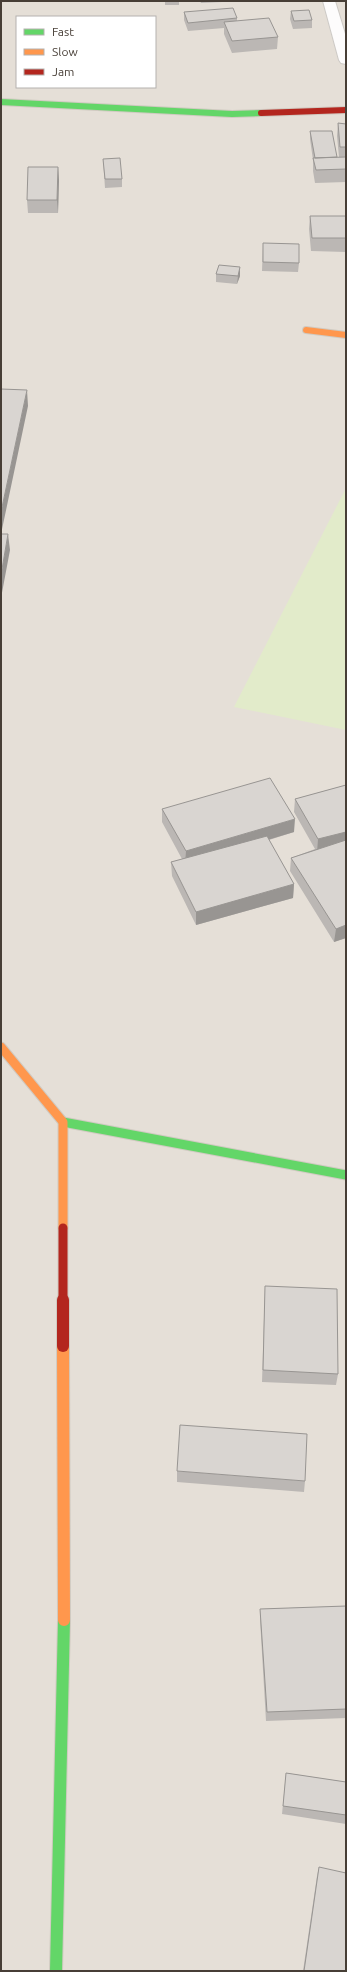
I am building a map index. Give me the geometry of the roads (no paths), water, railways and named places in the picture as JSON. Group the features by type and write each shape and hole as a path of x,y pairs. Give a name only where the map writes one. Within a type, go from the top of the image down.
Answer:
{"street":[{"path":"329,1 346,60"},
{"path":"1,102 232,114 346,110"},
{"path":"306,330 346,335"},
{"path":"1,1048 63,1122 346,1175"},
{"path":"56,1971 64,1599 63,1122"}]}
